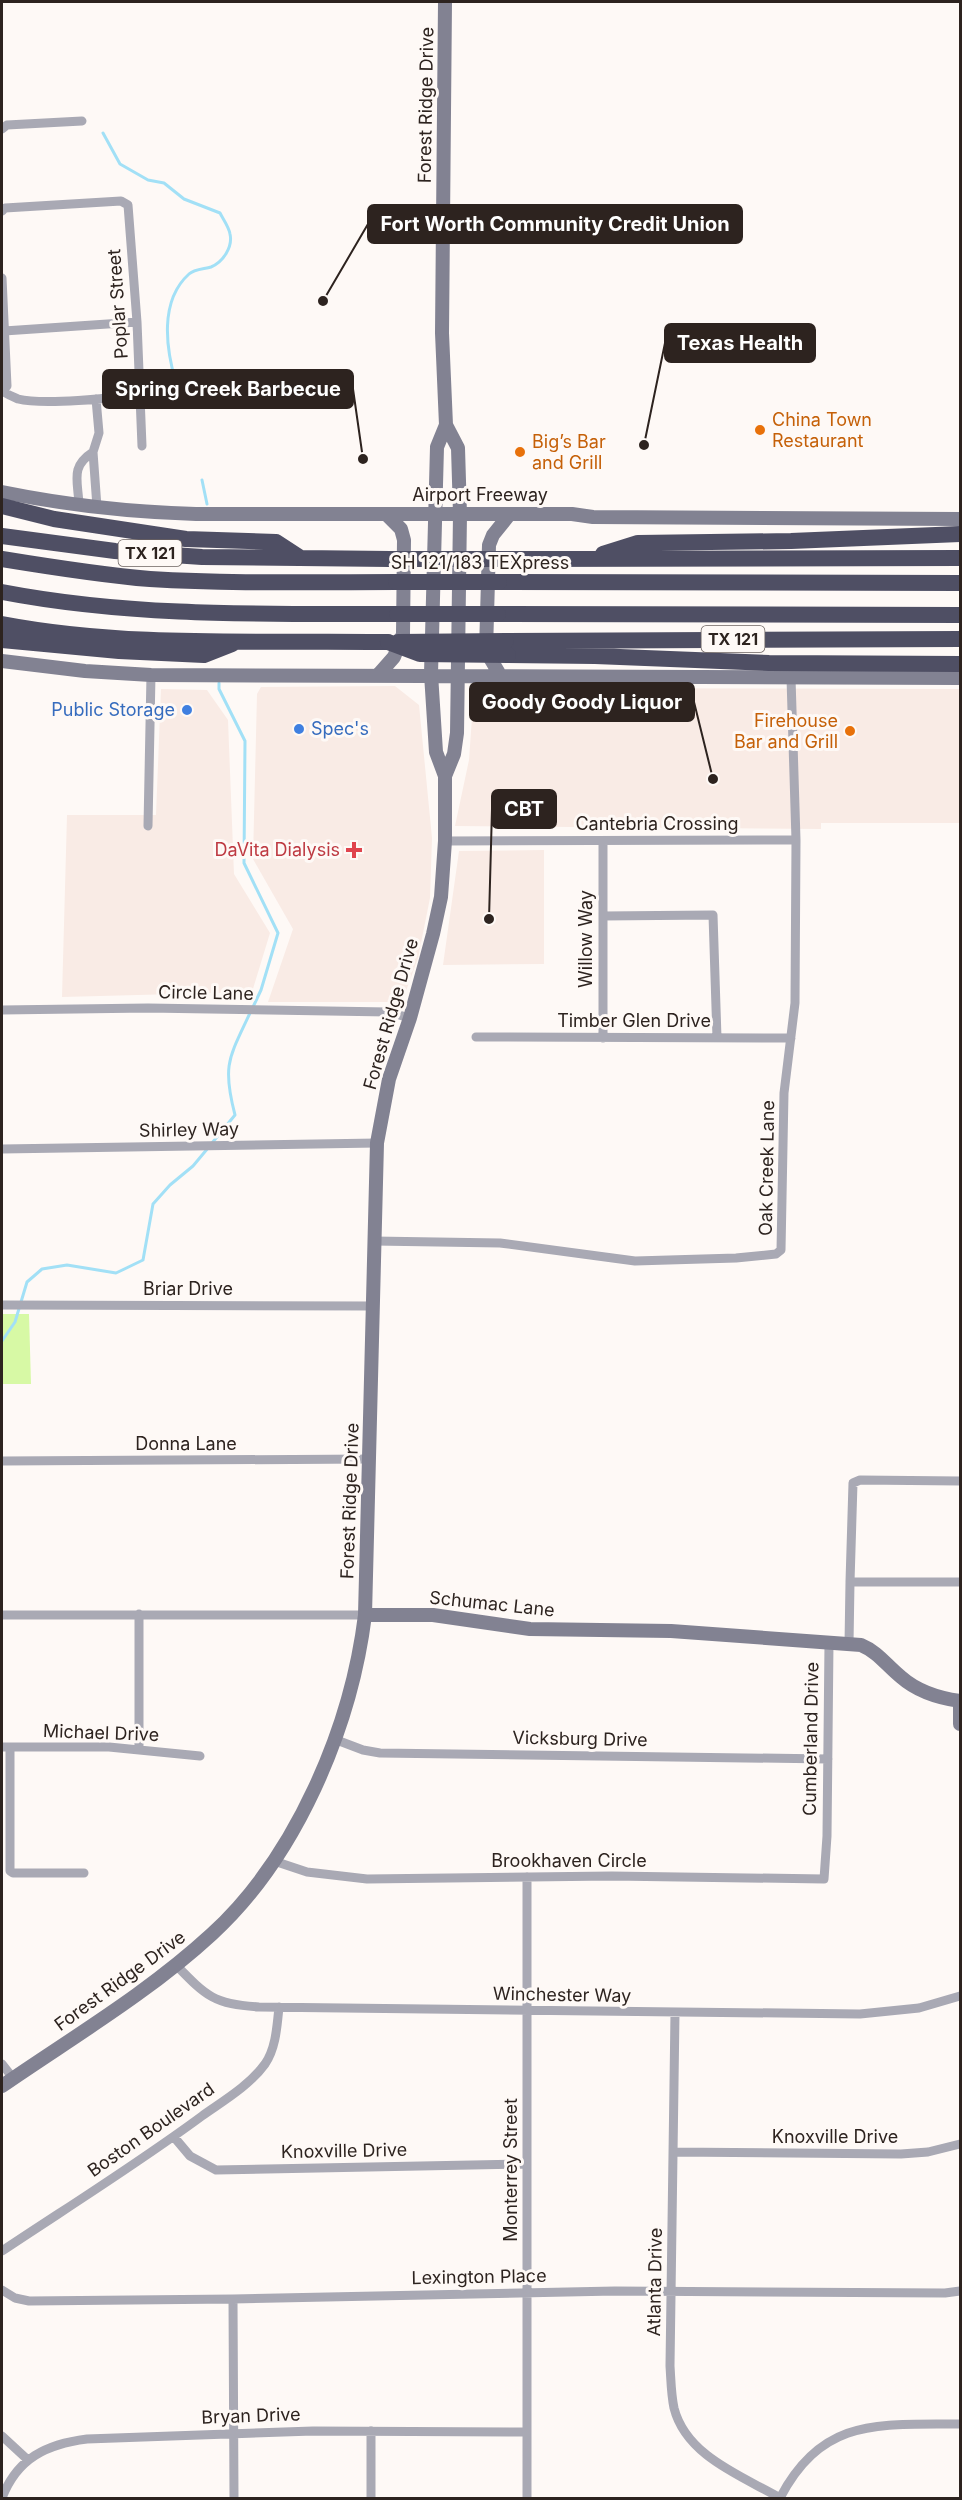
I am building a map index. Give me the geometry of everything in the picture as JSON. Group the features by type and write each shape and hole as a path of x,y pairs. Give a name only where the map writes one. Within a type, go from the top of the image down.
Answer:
{"highway":[{"path":"2,506 54,519 175,538 276,542 299,558"},
{"path":"585,559 638,543 790,541 960,534"},
{"name":"TX 121","path":"2,536 115,551 202,556 390,559 960,558"},
{"name":"SH 121/183 TEXpress","path":"2,559 77,572 150,579 228,582 960,583"},
{"path":"2,592 76,604 183,613 960,615"},
{"name":"TX 121","path":"2,624 75,634 146,639 383,642 507,648 960,639"},
{"path":"2,640 119,651 204,654 242,640"},
{"path":"507,648 595,656 769,663 960,664"}],"main road":[{"name":"Forest Ridge Drive","path":"7,2082 134,1998 176,1965 236,1909 274,1861 312,1793 334,1738 353,1680 361,1644 365,1616 377,1143 389,1079 410,1018 433,934 441,897 445,841 445,776 436,752 431,674 437,447 446,425 442,333 445,2"},
{"name":"Forest Ridge Drive","path":"445,776 454,754 458,674 460,514 458,448 446,425"},
{"name":"Airport Freeway","path":"2,492 79,505 196,514 960,519"},
{"path":"379,674 394,657 403,634 404,540 401,529 386,514"},
{"path":"500,675 486,651 489,545 493,535 509,515"},
{"path":"2,661 85,671 151,675 458,674 960,678"},
{"name":"Schumac Lane","path":"365,1616 433,1615 530,1629 671,1631 849,1644 870,1648 900,1677 927,1694 960,1701"},
{"path":"960,1701 960,1724"}],"street":[{"path":"2,129 7,124 82,121"},
{"name":"Poplar Street","path":"2,211 6,208 121,201 128,205 137,322 142,446"},
{"path":"2,278 7,386 2,391 31,401 96,399 139,393"},
{"path":"4,331 137,322"},
{"path":"96,399 99,434 93,452 98,507"},
{"path":"79,505 77,466 93,452"},
{"path":"148,826 151,675"},
{"name":"Oak Creek Lane","path":"374,1241 500,1243 635,1261 736,1258 776,1254 781,1250 783,1241 784,1093 795,1003 796,840 791,678"},
{"name":"Cantebria Crossing","path":"445,841 796,840"},
{"name":"Willow Way","path":"603,841 603,1038"},
{"path":"603,916 713,915 717,1038"},
{"name":"Circle Lane","path":"2,1010 388,1012 410,1018"},
{"name":"Timber Glen Drive","path":"476,1037 791,1038"},
{"name":"Shirley Way","path":"2,1149 377,1143"},
{"name":"Briar Drive","path":"2,1305 374,1306"},
{"name":"Donna Lane","path":"2,1461 370,1459"},
{"path":"849,1644 853,1483 860,1480 960,1481"},
{"path":"850,1582 960,1582"},
{"path":"140,1614 140,1749"},
{"name":"Schumac Lane","path":"2,1615 365,1616"},
{"name":"Cumberland Drive","path":"827,1836 829,1643"},
{"name":"Vicksburg Drive","path":"334,1738 363,1750 380,1753 828,1759"},
{"path":"6,1747 10,1871 13,1873 84,1873"},
{"name":"Michael Drive","path":"6,1747 140,1749 200,1756"},
{"name":"Brookhaven Circle","path":"274,1861 307,1872 367,1879 527,1877 819,1880 826,1876 827,1836"},
{"name":"Monterrey Street","path":"527,1877 527,2499"},
{"name":"Winchester Way","path":"176,1965 200,1990 213,1999 234,2005 279,2007 675,2013 893,2012 919,2008 960,1996"},
{"name":"Boston Boulevard","path":"2,2251 174,2137 245,2085 265,2064 276,2035 279,2007"},
{"name":"Atlanta Drive","path":"675,2013 671,2291 672,2396 680,2422 693,2442 710,2458 780,2498"},
{"path":"2,2064 7,2082"},
{"name":"Knoxville Drive","path":"174,2137 190,2156 216,2170 528,2164"},
{"name":"Knoxville Drive","path":"673,2152 901,2154 928,2152 960,2144"},
{"name":"Lexington Place","path":"2,2290 15,2298 29,2301 527,2292 945,2293 960,2291"},
{"path":"233,2299 234,2499"},
{"path":"780,2498 798,2469 819,2449 848,2432 882,2425 960,2424"},
{"path":"371,2431 371,2499"},
{"name":"Bryan Drive","path":"2,2499 13,2478 28,2460 52,2445 87,2439 232,2432 527,2432"},
{"path":"2,2436 28,2460"}],"shaded area":[{"path":"395,686 419,705 432,838 430,898 418,958 402,1002 268,1002 293,929 253,859 257,694 261,687"},
{"path":"493,688 960,689 960,823 821,823 821,829 455,826 469,760 473,703"},
{"path":"161,689 207,690 228,720 234,874 270,933 252,992 62,997 67,815 156,815"},
{"path":"544,850 544,964 443,965 459,851"}],"green space":[{"path":"2,1314 29,1314 31,1384 2,1384"}],"waterway":[{"path":"103,133 120,164 148,180 164,183 184,199 220,213 229,231 230,244 223,258 211,267 191,272 179,285 173,298 169,311 168,341 176,383"},
{"path":"202,480 207,504"},
{"path":"219,683 219,689 245,741 244,863 278,933 261,990 253,1007"},
{"path":"212,1143 235,1115 228,1073 237,1041 250,1013"},
{"path":"2,1341 15,1322 27,1282 42,1269 67,1265 116,1273 143,1260 153,1204 170,1185 193,1166 208,1148"}],"place":[{"name":"Fort Worth Community Credit Union","path":"323,301"},
{"name":"China Town Restaurant","path":"760,430"},
{"name":"Texas Health","path":"644,445"},
{"name":"Big’s Bar and Grill","path":"520,452"},
{"name":"Spring Creek Barbecue","path":"363,459"},
{"name":"Public Storage","path":"187,710"},
{"name":"Spec's","path":"299,729"},
{"name":"Firehouse Bar and Grill","path":"850,731"},
{"name":"Goody Goody Liquor","path":"713,779"},
{"name":"DaVita Dialysis","path":"354,850"},
{"name":"CBT","path":"489,919"}]}
